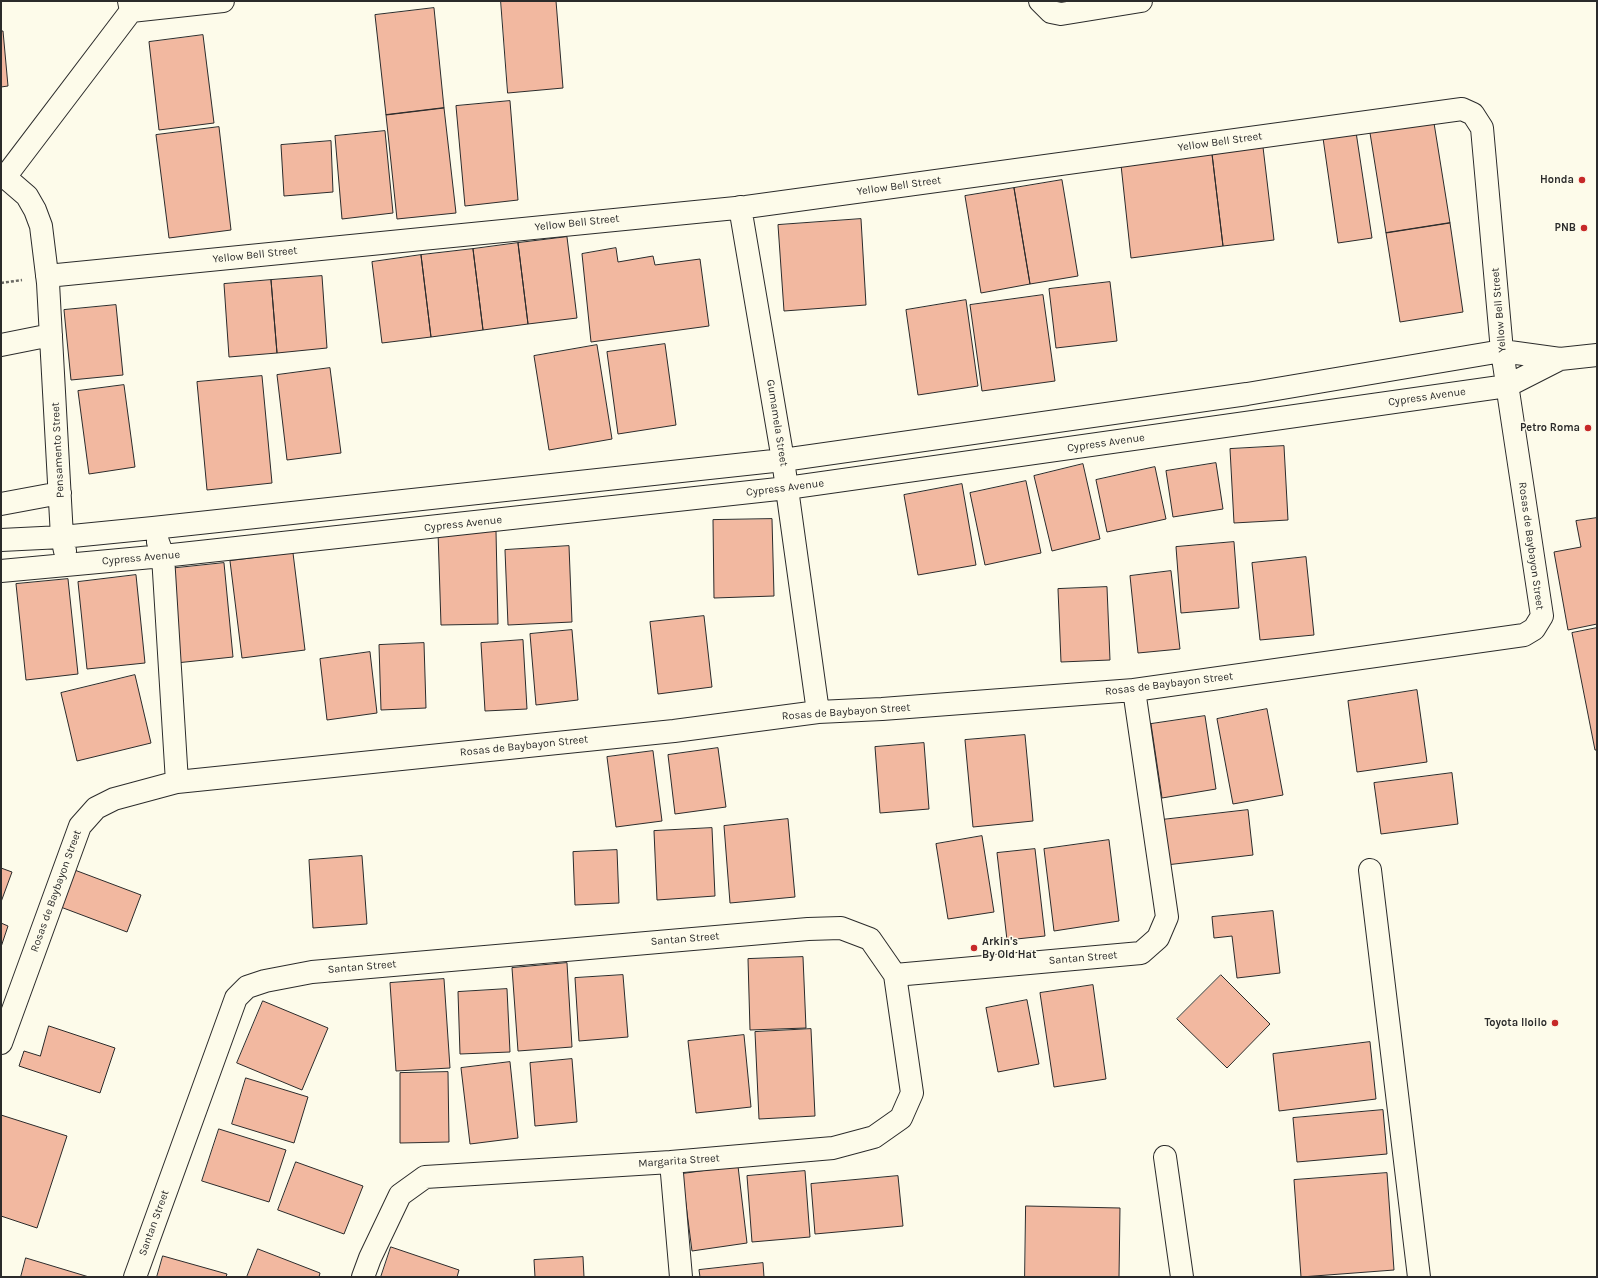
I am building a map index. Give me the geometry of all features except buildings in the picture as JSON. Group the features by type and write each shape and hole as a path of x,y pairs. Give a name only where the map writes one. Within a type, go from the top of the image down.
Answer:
{"street":[{"path":"3,176 130,6 223,1"},
{"path":"1040,1 1051,12 1061,14 1141,1"},
{"name":"Yellow Bell Street","path":"47,276 740,207 1462,109 1473,114 1482,128 1502,351 1507,386"},
{"name":"Pensamento Street","path":"3,176 27,196 35,210 41,226 47,276 51,335 62,536 67,564"},
{"name":"Gumamela Street","path":"740,207 783,460 818,712"},
{"path":"1,345 51,335"},
{"name":"Cypress Avenue","path":"1,540 153,528 783,460 1247,394 1502,351 1560,359 1597,355"},
{"name":"Cypress Avenue","path":"1,571 163,556 787,488 1507,386 1560,359"},
{"name":"Rosas de Baybayon Street","path":"1,1043 80,826 96,808 114,799 177,782 674,731 818,712 882,709 1134,690 1524,635 1534,629 1542,616 1507,386"},
{"path":"1,504 60,493"},
{"path":"153,528 163,556 177,782"},
{"name":"Santan Street","path":"135,1277 236,998 247,987 265,981 312,972 808,929 840,928 870,938 895,975 1141,954 1158,938 1167,917 1134,690"},
{"path":"1370,870 1419,1277"},
{"name":"Margarita Street","path":"362,1277 400,1196 425,1177 671,1162 833,1148 874,1137 901,1118 912,1093 895,975"},
{"path":"1165,1157 1182,1277"},
{"path":"671,1162 682,1277"}],"place":[{"name":"Honda","path":"1582,180"},
{"name":"PNB","path":"1584,228"},
{"name":"Petro Roma","path":"1588,428"},
{"name":"Arkin's By Old Hat","path":"974,948"},
{"name":"Toyota Iloilo","path":"1555,1023"}]}
